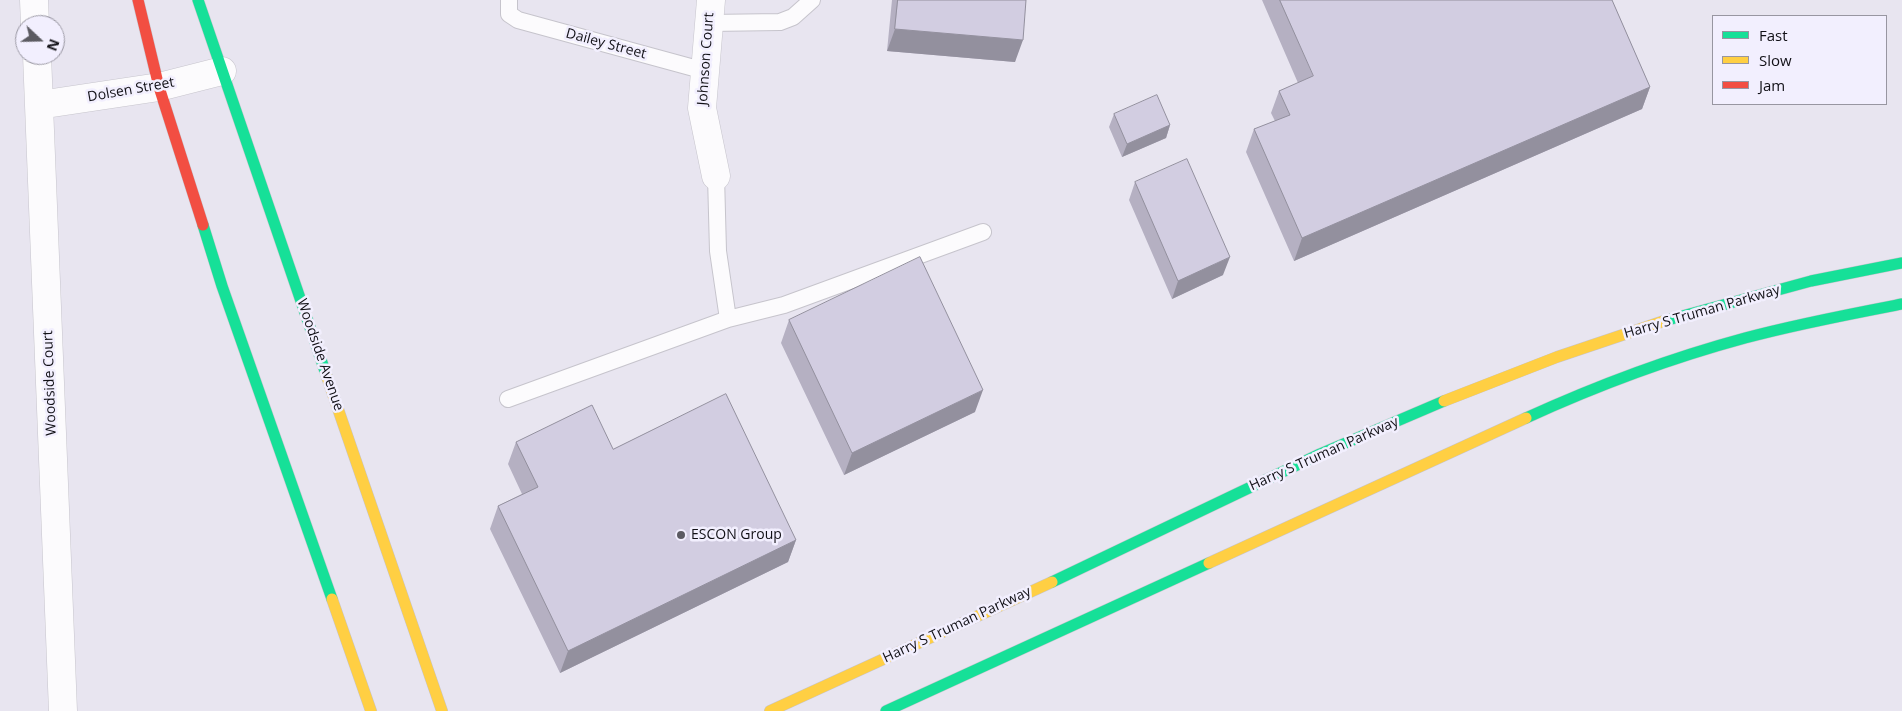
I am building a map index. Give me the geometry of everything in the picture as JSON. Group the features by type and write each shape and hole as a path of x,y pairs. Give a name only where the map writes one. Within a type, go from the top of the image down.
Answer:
{"main road":[{"path":"138,0 159,87 222,286 371,711"},
{"name":"Woodside Avenue","path":"198,0 442,711"},
{"name":"Harry S Truman Parkway","path":"770,711 1046,584 1320,454 1452,398 1557,357 1670,320 1811,281 1902,263"},
{"path":"886,711 1541,411 1640,372 1720,345 1804,322 1902,304"}],"street":[{"path":"34,0 35,15"},
{"name":"Johnson Court","path":"710,12 702,108 716,176"},
{"name":"Woodside Court","path":"37,65 63,711"},
{"name":"Dolsen Street","path":"39,105 159,87 222,71"}],"lane":[{"path":"710,12 780,22 793,17 812,0"},
{"name":"Dailey Street","path":"509,7 518,20 705,71"},
{"path":"716,176 718,251 728,319"},
{"path":"508,399 728,319 784,305 983,232"}],"building":[{"path":"898,0 1026,0 1023,40 895,29"},
{"path":"1280,0 1612,0 1650,87 1302,238 1254,129 1290,115 1279,91 1313,76"},
{"path":"1157,95 1170,125 1127,144 1114,114"},
{"path":"1187,159 1230,257 1178,281 1135,182"},
{"path":"920,257 983,390 852,453 789,320"},
{"path":"726,394 796,540 568,651 498,506 538,487 516,442 592,405 613,449"}],"traffic: fast":[{"path":"198,0 327,377"},
{"path":"203,225 222,286 332,599"},
{"path":"1664,321 1811,281 1902,263"},
{"path":"1526,418 1579,395 1689,354 1765,333 1902,304"},
{"path":"1052,582 1320,454 1444,401"},
{"path":"886,711 1209,563"}],"traffic: slow":[{"path":"1444,401 1557,357 1664,321"},
{"path":"327,377 442,711"},
{"path":"1209,563 1526,418"},
{"path":"770,711 1052,582"},
{"path":"332,599 371,711"}],"traffic: jam":[{"path":"138,0 159,87 203,225"}],"place":[{"name":"ESCON Group","path":"681,535"}]}
